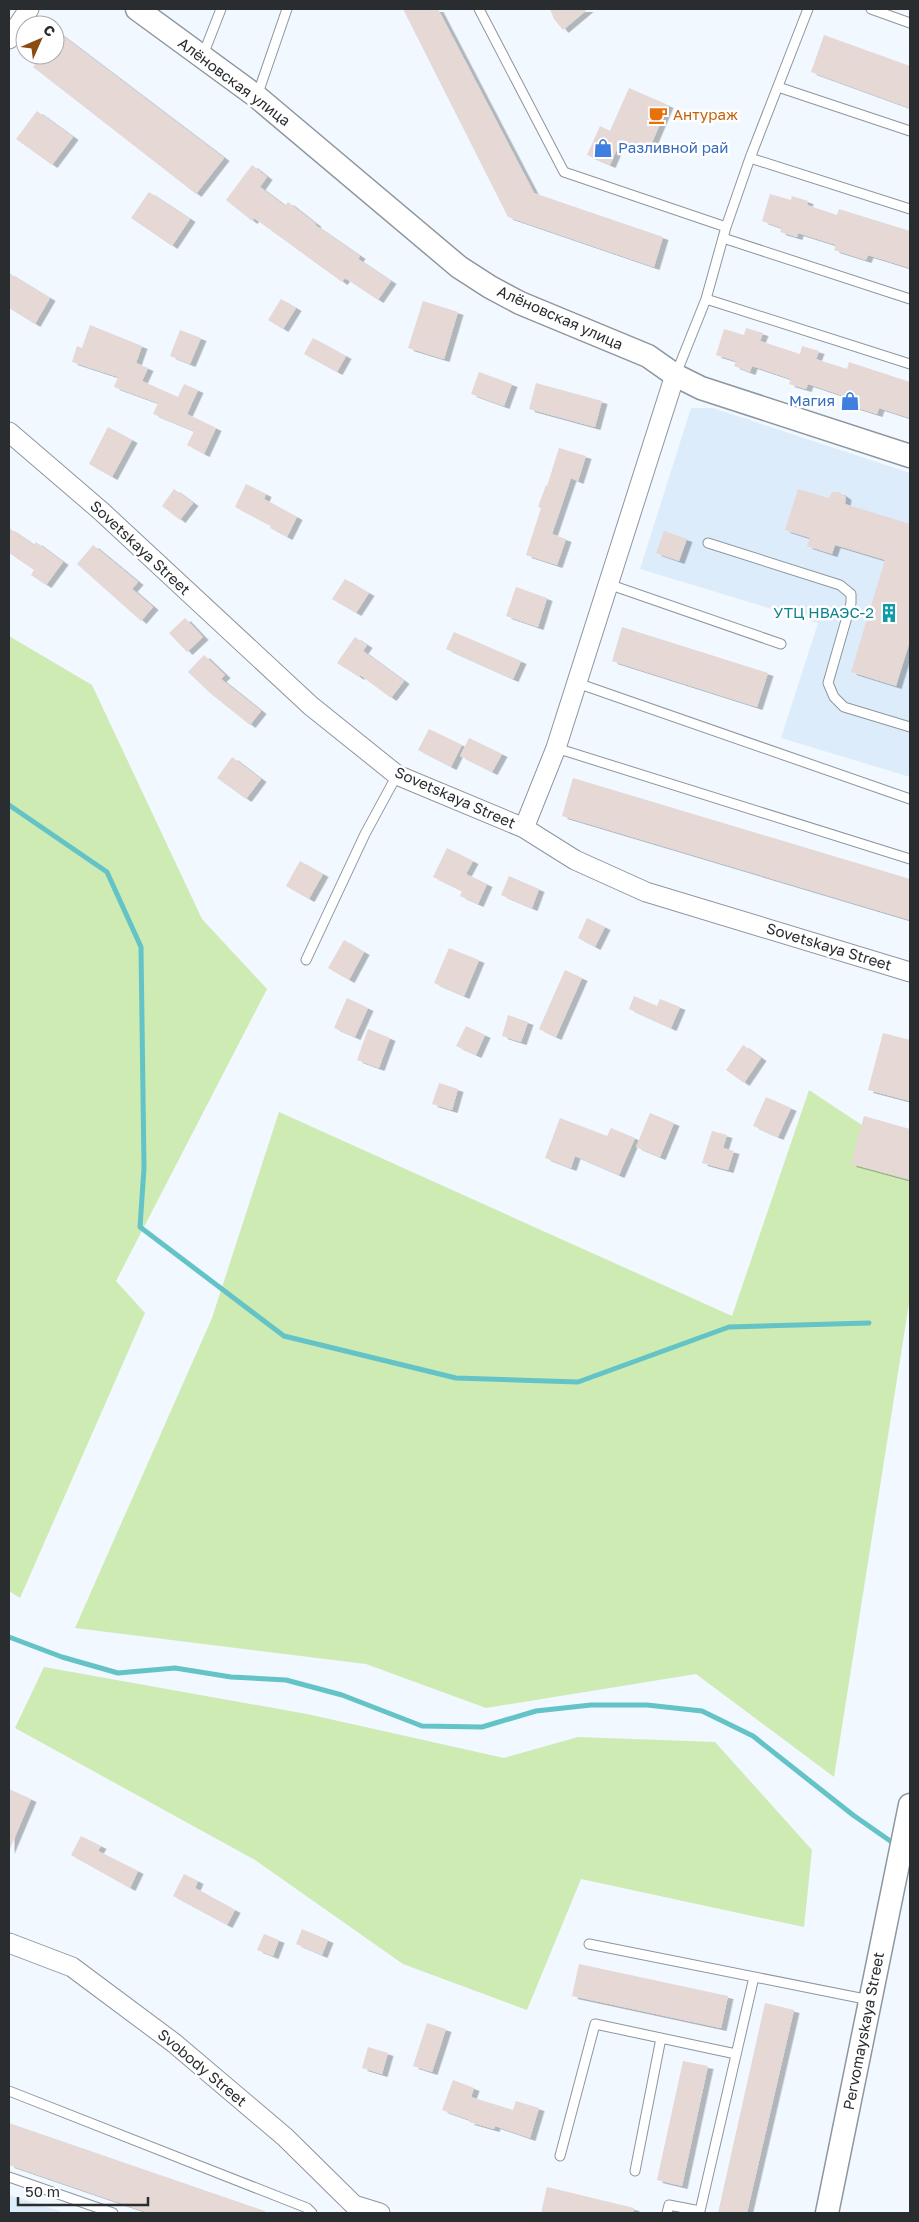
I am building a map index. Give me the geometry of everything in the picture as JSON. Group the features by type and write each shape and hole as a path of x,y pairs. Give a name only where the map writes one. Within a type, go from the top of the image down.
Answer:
{"street":[{"path":"9,40 29,9"},
{"name":"Алёновская улица","path":"137,9 256,96 459,267 490,288 520,303 648,356 675,375 701,388 910,456"},
{"path":"524,828 556,748 675,375"},
{"name":"Sovetskaya Street","path":"9,432 101,511 311,706 397,775 524,828 575,860 646,892 910,972"},
{"name":"Pervomayskaya Street","path":"827,2213 910,1805"},
{"name":"Svobody Street","path":"9,1943 72,1967 174,2043 285,2137 354,2209 380,2213"}],"lane":[{"path":"202,57 220,9"},
{"path":"256,96 287,9"},
{"path":"478,9 564,172 726,227"},
{"path":"675,375 706,299 726,227 750,158 808,9"},
{"path":"871,9 910,21"},
{"path":"778,87 910,131"},
{"path":"750,158 910,209"},
{"path":"723,238 910,299"},
{"path":"706,299 910,364"},
{"path":"708,543 840,585 850,594 851,603 828,683 834,697 844,707 910,727"},
{"path":"608,584 781,644"},
{"path":"577,683 910,798"},
{"path":"556,748 910,859"},
{"path":"306,960 365,834 397,775"},
{"path":"589,1944 870,2000"},
{"path":"667,2213 669,2205 700,2211 754,1977"},
{"path":"560,2156 595,2024 736,2054"},
{"path":"634,2171 661,2038"},
{"path":"9,2091 298,2204 307,2208 312,2213"},
{"path":"9,2177 113,2213"}],"shaded area":[{"path":"691,408 713,408 910,473 910,777 781,738 818,623 640,569"},
{"path":"9,2195 60,2211 59,2213 9,2213"}],"green space":[{"path":"9,636 92,685 202,919 267,989 116,1281 145,1313 20,1598 9,1591"},
{"path":"809,1090 910,1157 910,1297 834,1777 696,1674 486,1708 366,1664 75,1628 212,1318 279,1112 732,1316"},
{"path":"44,1667 307,1714 504,1758 578,1737 715,1742 812,1850 804,1927 581,1879 527,2010 403,1964 255,1860 15,1728"}],"building":[{"path":"403,9 438,9 534,193 663,237 654,267 508,217"},
{"path":"550,9 588,9 563,30 554,19"},
{"path":"824,35 910,66 910,108 811,72"},
{"path":"65,38 224,158 196,194 33,67 34,65 65,65"},
{"path":"629,88 668,105 648,152 621,140 610,165 587,155 600,126 610,131"},
{"path":"37,111 73,137 52,165 16,139"},
{"path":"252,165 267,177 260,187 285,206 288,202 315,225 360,256 358,259 391,281 378,300 345,278 342,282 254,218 252,221 226,200"},
{"path":"149,192 190,219 172,246 131,218"},
{"path":"770,194 791,200 792,196 808,201 807,205 837,215 839,209 910,231 910,268 868,255 866,260 834,250 836,245 798,233 797,237 780,232 782,228 762,221"},
{"path":"9,273 50,298 35,324 9,308"},
{"path":"281,299 296,308 283,329 268,320"},
{"path":"423,301 458,312 444,359 408,348"},
{"path":"90,325 142,346 136,363 148,368 142,381 178,397 184,384 198,390 187,414 216,428 204,454 187,445 194,431 153,414 158,403 114,387 118,377 72,362 77,346 82,348"},
{"path":"746,328 763,333 760,341 800,354 802,346 819,351 816,359 847,369 849,362 910,382 910,418 879,408 877,414 842,403 844,396 808,384 806,389 789,384 791,379 752,366 750,372 734,366 736,361 716,355 724,329 744,335"},
{"path":"180,330 201,338 190,364 170,356"},
{"path":"313,338 346,356 337,372 304,354"},
{"path":"479,372 512,384 504,406 471,394"},
{"path":"536,383 602,401 595,427 529,409"},
{"path":"108,427 132,440 112,477 89,464"},
{"path":"559,448 586,456 578,481 571,478 552,534 566,539 557,565 526,555 541,508 538,507"},
{"path":"246,484 266,494 264,499 297,517 287,537 270,528 271,526 235,507"},
{"path":"174,489 193,503 180,520 162,506"},
{"name":"УТЦ НВАЭС-2","path":"798,489 829,498 832,492 839,492 846,497 845,504 910,524 910,641 896,686 851,672 885,560 835,545 832,554 807,546 810,538 785,530"},
{"path":"9,528 34,545 36,542 63,562 46,585 31,575 34,570 9,553"},
{"path":"664,531 687,539 679,561 656,553"},
{"path":"93,545 138,582 132,589 153,607 141,621 77,564"},
{"path":"345,579 369,593 356,613 332,599"},
{"path":"516,587 547,598 538,627 506,616"},
{"path":"185,618 203,637 187,652 169,633"},
{"path":"622,627 768,673 757,707 612,661"},
{"path":"454,632 521,661 513,679 446,649"},
{"path":"355,637 367,645 363,651 404,681 391,698 360,675 359,677 337,663"},
{"path":"204,655 225,675 221,679 261,711 250,725 210,693 188,672"},
{"path":"429,729 462,745 451,767 418,750"},
{"path":"469,738 502,754 492,772 460,756"},
{"path":"232,757 261,779 246,799 217,778"},
{"path":"573,778 910,879 910,920 562,816"},
{"path":"447,848 473,861 466,874 487,884 478,904 460,896 462,891 433,877"},
{"path":"300,861 323,874 309,899 286,886"},
{"path":"509,876 539,889 532,908 501,895"},
{"path":"587,918 605,927 595,947 578,938"},
{"path":"344,940 364,952 349,980 328,968"},
{"path":"449,948 479,960 464,996 434,983"},
{"path":"565,970 582,978 556,1037 539,1029"},
{"path":"634,996 657,1006 660,999 680,1007 671,1028 629,1009"},
{"path":"347,998 368,1008 355,1037 334,1028"},
{"path":"508,1015 528,1022 521,1042 502,1036"},
{"path":"466,1026 485,1035 476,1055 456,1046"},
{"path":"368,1029 390,1038 379,1068 357,1060"},
{"path":"883,1033 910,1040 910,1101 868,1090"},
{"path":"743,1045 761,1058 744,1083 726,1070"},
{"path":"439,1083 458,1089 452,1110 432,1104"},
{"path":"766,1097 791,1108 778,1137 753,1126"},
{"path":"650,1113 674,1123 660,1157 636,1147"},
{"path":"864,1116 910,1129 910,1180 851,1164"},
{"path":"560,1118 607,1136 611,1128 635,1138 619,1175 575,1156 571,1168 545,1158"},
{"path":"712,1131 727,1135 723,1148 734,1151 728,1170 702,1163"},
{"path":"9,1789 31,1799 9,1851"},
{"path":"81,1836 101,1846 98,1851 138,1871 130,1888 71,1855"},
{"path":"184,1874 198,1881 195,1888 235,1910 227,1925 173,1896"},
{"path":"302,1929 328,1940 322,1955 296,1944"},
{"path":"264,1934 279,1940 273,1956 257,1950"},
{"path":"579,1964 728,1996 721,2028 572,1996"},
{"path":"765,2003 794,2010 747,2213 718,2213"},
{"path":"427,2023 446,2029 432,2072 413,2066"},
{"path":"368,2047 388,2053 382,2074 362,2068"},
{"path":"683,2061 708,2066 682,2186 657,2180"},
{"path":"453,2080 474,2088 471,2097 513,2110 516,2101 539,2108 530,2138 495,2126 494,2129 469,2122 470,2120 442,2110"},
{"path":"9,2123 265,2211 265,2213 149,2213 9,2165"},
{"path":"547,2187 634,2208 633,2213 541,2213"}],"waterway":[{"path":"9,805 107,872 141,947 144,1168 140,1227 284,1336 456,1378 578,1382 729,1327 869,1323"},
{"path":"9,1637 62,1657 118,1673 175,1668 231,1677 286,1680 342,1695 422,1726 482,1727 536,1711 591,1705 647,1705 702,1711 753,1736 853,1815 896,1845"}],"place":[{"name":"Антураж","path":"658,115"},
{"name":"Разливной рай","path":"603,148"},
{"name":"Магия","path":"850,401"},
{"name":"УТЦ НВАЭС-2","path":"889,613"}]}
